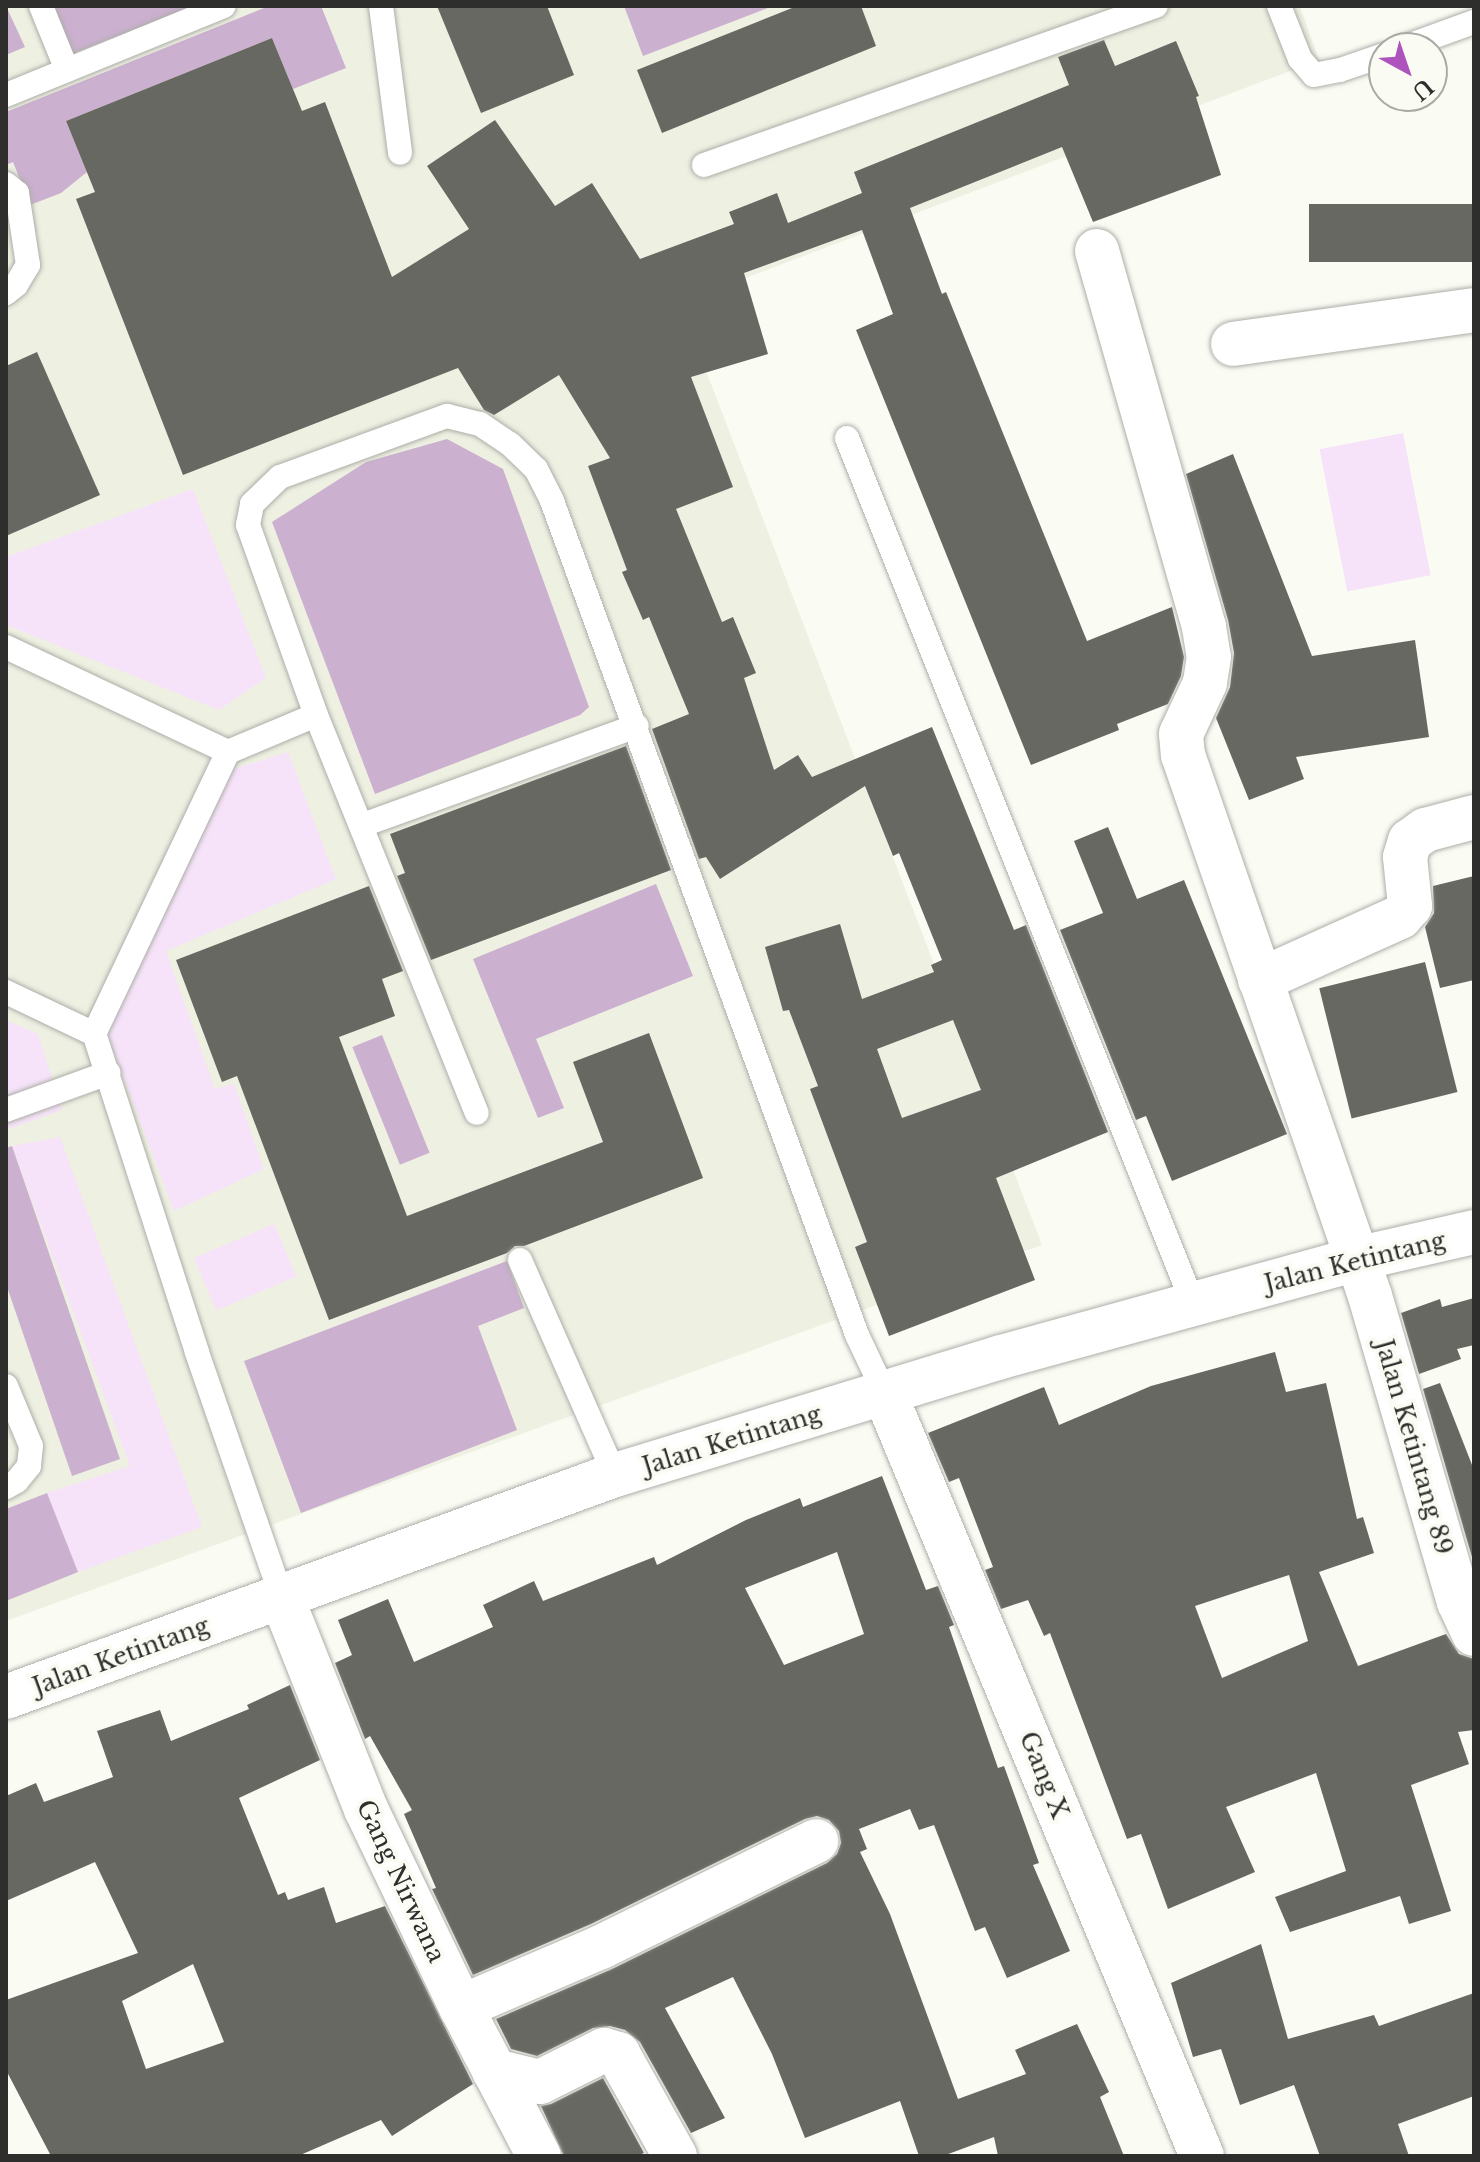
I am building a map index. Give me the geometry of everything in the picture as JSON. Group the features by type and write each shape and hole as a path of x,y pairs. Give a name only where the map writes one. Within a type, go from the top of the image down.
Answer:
{"street":[{"name":"Jalan Ketintang 89","path":"1097,251 1207,642 1209,657 1205,683 1181,734 1183,755 1356,1259 1459,1602 1474,1634"},
{"path":"1233,344 1472,321"},
{"path":"1260,980 1400,917 1410,906 1405,857 1410,841 1425,830 1474,817"},
{"name":"Jalan Ketintang","path":"6,1697 615,1475 1001,1357 1356,1259 1474,1232"},
{"name":"Gang X","path":"885,1394 1202,2156"},
{"name":"Gang Nirwana","path":"282,1598 366,1809 461,2007 539,2156"},
{"path":"461,2007 601,1947 816,1841"},
{"path":"494,2071 540,2082 604,2050 618,2054 675,2156"}],"lane":[{"path":"41,6 67,70"},
{"path":"6,95 224,6"},
{"path":"381,6 400,153"},
{"path":"704,165 1156,6"},
{"path":"1279,6 1300,59 1314,75 1368,60"},
{"path":"1446,32 1474,22"},
{"path":"6,184 17,193 28,265 16,285 6,293"},
{"path":"477,1113 316,715 248,525 252,504 280,477 447,416 480,424 510,444 536,469 552,501 637,726 857,1335 885,1394"},
{"path":"847,438 1193,1304"},
{"path":"6,647 228,752"},
{"path":"94,1034 228,752 316,715"},
{"path":"363,825 637,726"},
{"path":"6,992 94,1034 197,1352 282,1598"},
{"path":"6,1110 108,1073"},
{"path":"520,1260 615,1475"},
{"path":"6,1386 31,1446 29,1466 6,1487"}],"shaded area":[{"path":"6,6 1300,6 1319,60 680,303 1042,1245 6,1621"},
{"path":"6,6 25,47 6,55"},
{"path":"60,6 194,6 72,54 52,9"},
{"path":"269,6 321,6 346,68 293,89 272,38 66,121 87,172 61,193 30,205 13,162 6,165 6,112"},
{"path":"624,6 773,6 643,56"},
{"path":"1403,433 1431,575 1347,592 1320,449"},
{"path":"447,439 503,469 589,707 580,715 375,794 272,522 366,462"},
{"path":"193,489 266,678 219,710 6,625 6,557"},
{"path":"288,752 336,879 166,951 215,1089 234,1084 264,1169 174,1211 105,1028 231,770"},
{"path":"656,884 693,976 536,1039 564,1108 538,1118 473,959"},
{"path":"6,1020 38,1034 62,1110 6,1130"},
{"path":"382,1035 430,1153 400,1165 352,1047"},
{"path":"60,1137 202,1527 78,1572 47,1493 130,1466 12,1146"},
{"path":"12,1146 120,1459 72,1476 6,1284 6,1148"},
{"path":"274,1224 296,1276 216,1310 194,1258"},
{"path":"507,1261 524,1308 478,1326 517,1430 301,1513 244,1361"},
{"path":"47,1493 78,1572 6,1601 6,1509"}],"building":[{"path":"437,6 547,6 574,75 481,113"},
{"path":"797,6 861,6 876,46 662,133 637,70"},
{"path":"272,38 302,111 325,102 392,277 469,229 427,166 495,120 555,206 592,183 640,259 734,224 729,212 777,193 788,223 862,193 854,172 1069,85 1058,57 1104,40 1115,66 1176,41 1199,96 1196,97 1221,175 1093,222 1062,147 910,208 942,294 946,292 1087,641 1172,607 1184,657 1181,676 1168,704 1117,724 1119,730 1031,765 856,330 893,314 862,230 744,273 768,354 691,377 733,487 676,509 722,622 733,617 756,673 744,678 774,770 798,755 812,777 932,727 1014,930 1026,925 1108,1132 996,1178 1035,1280 889,1336 855,1247 867,1242 810,1089 818,1086 789,1010 783,1011 765,947 840,924 862,999 934,972 931,965 942,960 899,853 893,856 865,786 720,879 706,857 699,859 652,729 689,714 649,617 643,620 622,572 627,570 588,466 610,458 559,375 494,415 484,410 458,368 183,475 76,199 95,192 66,121","holes":["953,1020 981,1090 902,1118 877,1049"]},
{"path":"1309,204 1474,204 1474,262 1309,262"},
{"path":"37,352 100,495 6,536 6,366"},
{"path":"1233,454 1312,656 1415,640 1429,737 1296,757 1304,779 1249,800 1216,718 1230,687 1234,653 1228,620 1186,474"},
{"path":"626,746 671,870 431,960 397,876 405,873 390,834"},
{"path":"1108,827 1137,899 1184,880 1287,1134 1172,1181 1146,1116 1136,1120 1060,930 1103,913 1074,841"},
{"path":"1474,876 1474,980 1440,988 1425,927 1434,913 1433,886"},
{"path":"369,886 403,971 382,979 395,1016 339,1037 407,1216 603,1142 573,1062 649,1033 703,1178 524,1246 515,1246 507,1253 329,1320 237,1076 222,1082 176,960"},
{"path":"1425,962 1457,1092 1352,1118 1319,988"},
{"path":"1474,1298 1474,1345 1457,1349 1461,1359 1419,1374 1401,1313 1440,1299 1442,1307"},
{"path":"1275,1352 1286,1392 1326,1383 1357,1519 1363,1517 1374,1553 1319,1572 1358,1666 1446,1634 1459,1654 1474,1659 1474,1730 1458,1732 1469,1764 1411,1785 1451,1911 1409,1924 1400,1896 1290,1932 1275,1897 1346,1871 1316,1773 1226,1807 1255,1872 1168,1909 1141,1834 1127,1839 1050,1633 1044,1636 1028,1600 1001,1609 985,1570 993,1567 959,1478 949,1482 928,1433 1044,1387 1059,1425 1151,1386","holes":["1289,1575 1308,1641 1222,1678 1195,1606"]},
{"path":"1440,1383 1474,1470 1474,1564 1423,1389"},
{"path":"882,1476 926,1590 938,1586 954,1625 949,1627 998,1768 1004,1766 1039,1863 1033,1865 1070,1951 1007,1978 985,1927 975,1931 934,1825 919,1830 910,1809 859,1829 867,1849 860,1852 890,1914 958,2099 1026,2074 1015,2050 1077,2024 1109,2092 1100,2097 1124,2156 998,2156 994,2137 943,2156 919,2156 900,2101 805,2138 772,2054 733,1977 665,2008 725,2118 691,2133 640,2042 625,2030 610,2026 593,2028 537,2056 511,2049 496,2019 612,1969 827,1863 837,1854 841,1843 839,1831 829,1820 817,1816 805,1819 591,1924 473,1975 432,1889 436,1888 404,1814 412,1810 370,1736 365,1739 335,1663 352,1655 338,1620 388,1599 414,1662 493,1627 483,1605 534,1581 543,1601 654,1557 657,1565 746,1520 800,1498 803,1507","holes":["837,1552 864,1634 784,1665 745,1588"]},
{"path":"290,1685 320,1760 239,1798 278,1895 285,1892 288,1900 324,1887 336,1923 385,1906 473,2084 392,2136 381,2120 298,2156 51,2156 6,2070 6,2000 138,1953 95,1862 6,1901 6,1796 36,1783 44,1802 113,1777 97,1731 160,1710 171,1741 249,1709 247,1705","holes":["193,1964 224,2042 146,2069 122,2001"]},
{"path":"1261,1944 1288,2039 1374,2015 1379,2026 1474,1993 1474,2096 1398,2124 1409,2156 1320,2156 1294,2085 1240,2105 1221,2049 1193,2057 1171,1983"},
{"path":"603,2078 644,2153 636,2156 564,2156 541,2106"}]}
